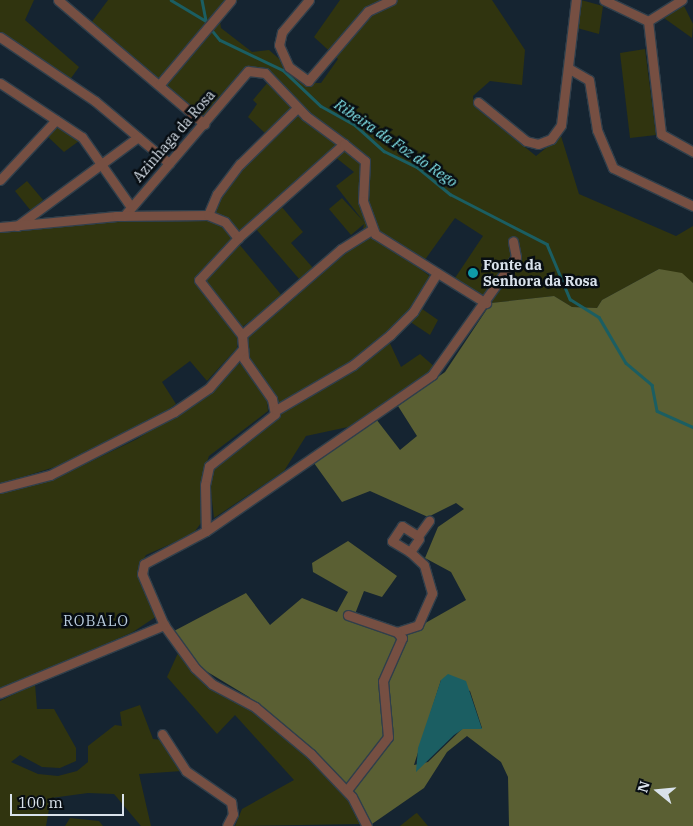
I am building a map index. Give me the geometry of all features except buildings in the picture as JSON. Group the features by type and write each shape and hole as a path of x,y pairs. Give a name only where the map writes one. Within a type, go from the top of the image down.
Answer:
{"street":[{"path":"58,0 160,84 204,124"},
{"path":"160,84 231,0"},
{"path":"309,0 282,32 280,45 289,67 308,81 368,11 392,0"},
{"path":"478,102 526,140 538,144 551,139 561,125 576,0"},
{"path":"604,0 648,21"},
{"path":"648,21 682,0"},
{"path":"648,21 660,134 693,152"},
{"path":"0,37 82,92 169,163"},
{"path":"568,68 589,80 596,129 612,168 692,202"},
{"name":"Azinhaga da Rosa","path":"124,216 245,74 264,73 297,108"},
{"path":"0,95 3,85 82,137 131,208"},
{"path":"208,215 216,194 240,164 297,108 365,161 363,201 372,230 486,303"},
{"path":"0,180 56,120"},
{"path":"17,226 138,137"},
{"path":"276,410 247,365 242,335 199,280 238,238 344,144"},
{"path":"0,228 124,216 208,215 225,222 238,238"},
{"path":"242,335 341,249 372,230"},
{"path":"367,826 347,790 275,723 237,694 212,684 164,625 141,568 206,530 432,375 486,303 516,257 518,250 512,241"},
{"path":"206,530 204,485 209,466 276,410 374,349 407,319 438,273"},
{"path":"0,488 50,475 174,412 208,388 243,349"},
{"path":"348,615 397,632 418,625 432,593 424,565 410,552 392,541 402,526 418,536 429,521"},
{"path":"410,552 419,539"},
{"path":"0,694 164,625"},
{"path":"347,790 388,737 383,681 401,642 397,632"},
{"path":"162,734 190,775 231,802 233,814 227,826"}],"shaded area":[{"path":"0,0 34,0 25,20 79,67 69,81 0,37"},
{"path":"108,0 238,0 220,21 221,28 252,52 269,50 307,83 321,83 338,59 314,37 340,0 492,0 525,50 522,85 490,81 473,96 474,106 536,156 561,136 579,194 676,236 693,226 693,283 659,269 602,300 597,308 572,307 554,296 491,303 453,281 483,236 455,218 419,268 432,278 415,304 438,320 430,335 406,319 387,337 401,367 420,354 436,368 422,382 348,427 306,436 284,471 214,518 209,475 222,457 274,413 245,346 247,337 274,315 269,307 242,327 204,285 206,273 239,244 288,303 361,240 364,224 351,235 329,209 342,198 364,222 336,186 354,172 330,153 240,233 223,215 203,213 267,135 248,117 257,104 253,100 273,76 264,67 250,67 205,120 91,23"},
{"path":"581,0 603,6 599,34 577,28"},
{"path":"684,6 693,24 692,38 664,18"},
{"path":"645,49 656,135 630,138 620,53"},
{"path":"58,127 79,141 64,152 47,136"},
{"path":"27,181 43,200 31,211 15,191"},
{"path":"281,206 303,232 291,243 313,268 300,280 256,229"},
{"path":"185,218 216,221 230,233 231,240 196,279 198,287 237,332 237,348 207,381 190,361 162,382 176,404 154,420 58,466 0,484 0,233 104,219"},
{"path":"659,269 682,273 693,283 693,826 509,826 508,777 501,762 467,736 447,752 424,788 372,824 355,794 330,767 249,697 196,665 174,631 246,593 270,625 302,598 337,612 348,592 313,572 312,563 348,541 397,576 382,597 364,591 355,614 406,634 466,600 451,572 425,558 438,527 464,509 456,503 428,517 370,491 342,502 314,463 376,419 400,450 417,436 398,406 445,372 491,303 554,296 572,307 597,308 602,300","holes":["441,680 470,691 482,728 462,729 428,762 414,765"]},
{"path":"241,362 267,399 268,411 209,456 202,476 201,523 193,534 146,555 140,566 157,616 133,632 0,690 0,492 69,472 137,439 197,401"},
{"path":"178,653 210,688 246,703 308,755 349,798 363,824 235,826 242,809 294,780 235,715 217,734 167,677"},
{"path":"448,674 466,681 482,729 463,729 454,735 416,772 418,748 441,680"},
{"path":"35,684 37,709 54,709 76,748 76,761 60,768 42,767 20,755 11,762 38,774 58,776 77,771 88,762 88,746 115,725 122,726 120,712 140,705 153,739 162,740 182,771 139,774 151,826 141,826 114,794 88,793 51,798 46,826 0,826 0,701"},
{"path":"417,813 428,826 400,826 415,814"},
{"path":"70,818 99,821 103,826 65,826"}],"waterway":[{"path":"171,0 204,20"},
{"name":"Ribeira da Foz do Rego","path":"202,0 207,25"},
{"name":"Ribeira da Foz do Rego","path":"211,29 220,40 283,70 321,106 355,125 384,151 417,167 450,194 547,244 570,299 599,317 626,363 652,385 657,411 693,427"}],"place":[{"name":"Fonte da Senhora da Rosa","path":"473,273"}],"district":[{"name":"ROBALO","path":"96,621"}]}
